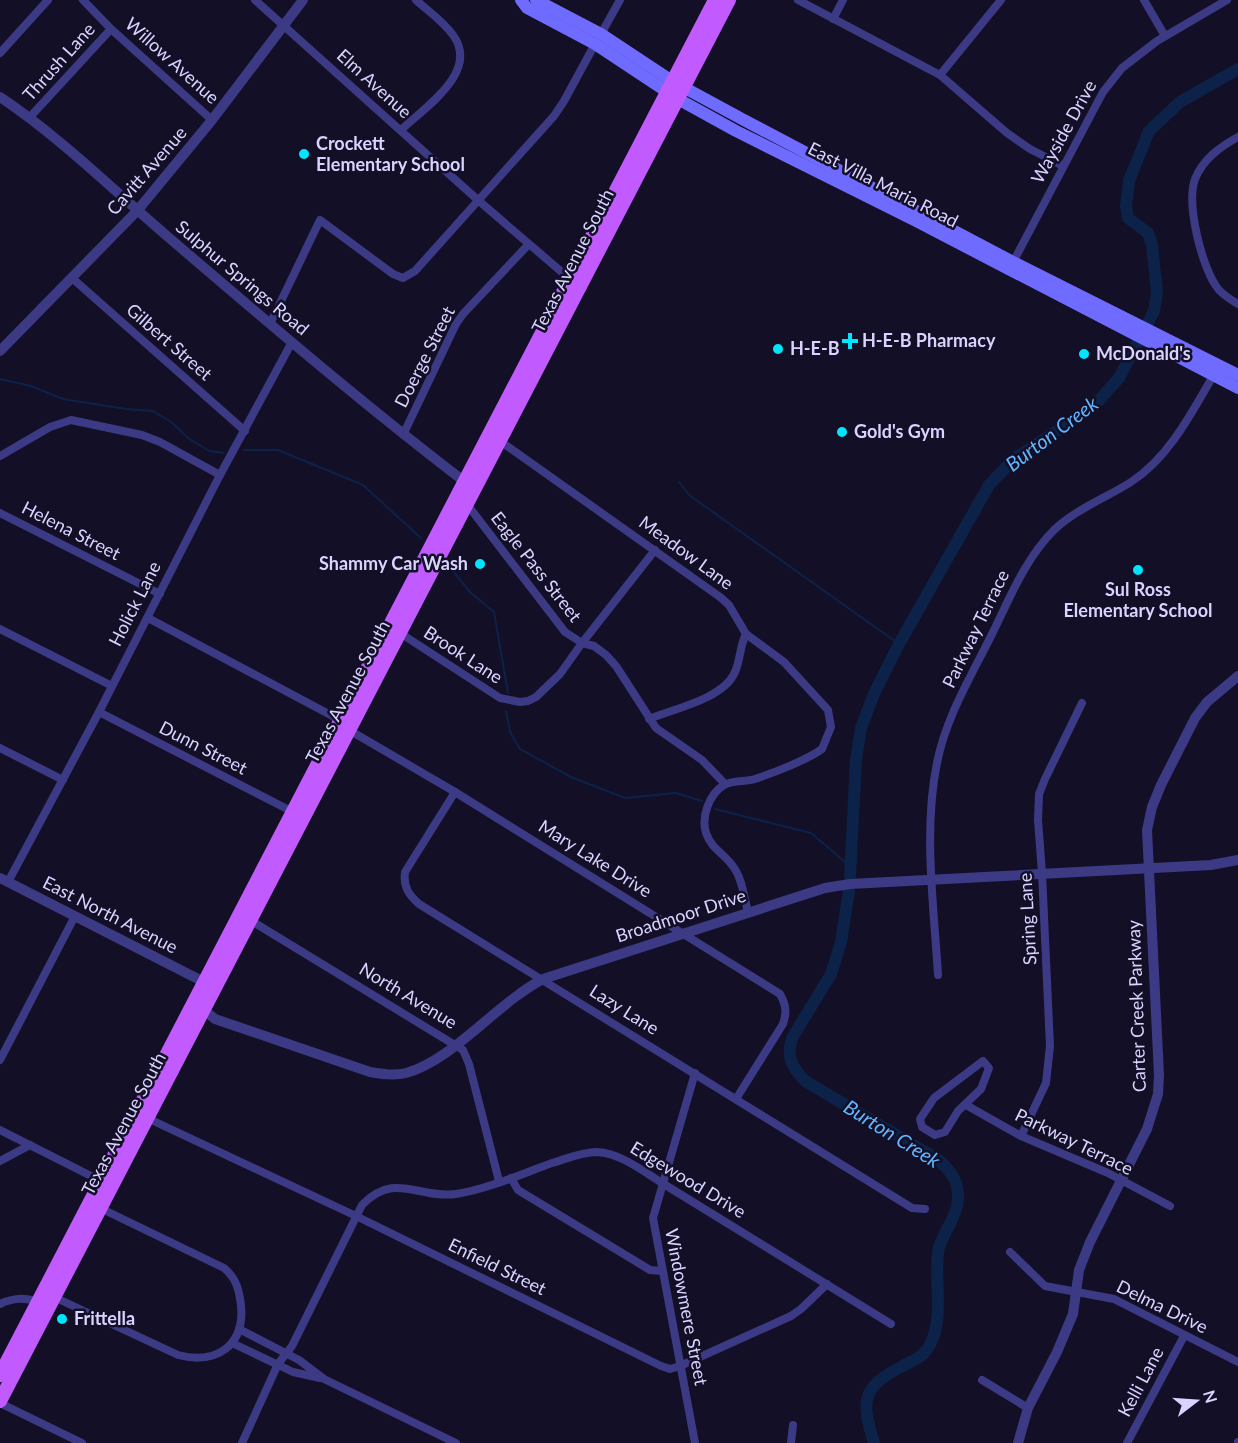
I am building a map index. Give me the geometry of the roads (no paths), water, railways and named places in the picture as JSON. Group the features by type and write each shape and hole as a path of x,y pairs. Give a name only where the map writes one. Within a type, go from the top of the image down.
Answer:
{"main road":[{"name":"East Villa Maria Road","path":"521,0 527,8 598,39"},
{"name":"East Villa Maria Road","path":"536,0 675,90 1135,329 1238,375"},
{"name":"Texas Avenue South","path":"0,1375 293,812 400,633 500,441 575,284 675,90 715,0"},
{"name":"Texas Avenue South","path":"675,90 729,0"},
{"name":"Texas Avenue South","path":"0,1402 310,803 345,725 465,482 575,284"},
{"name":"East Villa Maria Road","path":"1155,339 1213,376 1238,388"},
{"path":"54,1297 51,1289 80,1235 78,1224"}],"street":[{"path":"0,53 48,0"},
{"name":"Willow Avenue","path":"84,0 111,29 212,120"},
{"name":"Elm Avenue","path":"255,0 478,201 575,284"},
{"name":"Cavitt Avenue","path":"0,351 137,211 212,120 303,0"},
{"path":"401,130 451,82 460,65 459,46 447,28 416,0"},
{"path":"270,324 320,219 393,274 403,278 415,272 559,108 620,0"},
{"path":"798,0 940,75 1007,133 1030,149 1063,166"},
{"path":"833,19 843,0"},
{"path":"940,75 1002,0"},
{"path":"1144,0 1165,36"},
{"name":"Wayside Drive","path":"1011,266 1103,92 1122,68 1165,36 1227,0"},
{"name":"Thrush Lane","path":"30,117 111,29"},
{"name":"Sulphur Springs Road","path":"0,97 61,141 137,211 270,324 403,435 465,482"},
{"path":"1238,137 1209,157 1195,180 1192,197 1192,213 1211,276 1218,289 1229,300 1238,304"},
{"name":"Doerge Street","path":"403,435 456,324 528,245"},
{"name":"Gilbert Street","path":"72,278 245,431"},
{"name":"Holick Lane","path":"4,880 63,780 148,618 219,475 292,342"},
{"name":"Parkway Terrace","path":"938,975 930,817 937,763 950,720 1026,566 1039,546 1067,519 1130,482 1157,460 1178,435 1213,376"},
{"path":"0,456 50,427 70,420 142,435 160,442 219,475"},
{"name":"Meadow Lane","path":"500,441 720,597 729,605 746,634 784,662 828,710 831,727 826,742 816,753 755,779 725,784"},
{"name":"Eagle Pass Street","path":"465,482 466,505 553,620 582,644 594,646 616,666 656,728 702,760 725,784"},
{"name":"Helena Street","path":"0,513 159,594"},
{"name":"Brook Lane","path":"400,633 500,698 520,702 536,697 560,674 655,550"},
{"name":"Mary Lake Drive","path":"148,618 345,725 780,994 785,1003 786,1013 783,1024 736,1099"},
{"path":"0,630 112,686"},
{"path":"649,719 695,703 726,684 734,675 741,643 746,634"},
{"name":"Carter Creek Parkway","path":"1018,1443 1028,1408 1073,1314 1079,1270 1090,1242 1147,1129 1158,1094 1147,830 1152,807 1195,718 1207,702 1238,676"},
{"name":"Spring Lane","path":"1022,1136 1046,1083 1050,1046 1038,820 1040,794 1082,703"},
{"name":"Dunn Street","path":"99,712 293,812"},
{"path":"0,748 63,780"},
{"path":"725,784 711,800 703,822 710,841 736,869 748,912"},
{"name":"Lazy Lane","path":"455,792 405,872 407,892 419,904 912,1208 925,1209"},
{"name":"Broadmoor Drive","path":"204,1010 215,1019 378,1074 400,1074 419,1068 455,1044 515,996 543,980 834,886 1211,865 1238,860"},
{"name":"East North Avenue","path":"4,880 204,982"},
{"path":"0,1060 75,916"},
{"name":"North Avenue","path":"250,920 463,1050 469,1064 499,1181"},
{"path":"204,982 204,1010"},
{"path":"983,1061 989,1068 986,1078 981,1089 966,1105 958,1111 945,1132 940,1135 935,1135 920,1124 920,1119 934,1098 983,1061"},
{"name":"Windowmere Street","path":"694,1443 653,1218 695,1073"},
{"name":"Parkway Terrace","path":"966,1105 1022,1136 1108,1173 1121,1182 1170,1206"},
{"name":"Enfield Street","path":"147,1118 356,1216 661,1366 670,1368 680,1366"},
{"path":"0,1130 101,1181"},
{"path":"0,1161 30,1145"},
{"name":"Edgewood Drive","path":"242,1443 278,1365 288,1354 362,1205 370,1196 382,1189 405,1187 453,1194 471,1191 573,1156 597,1152 619,1158 662,1183 891,1324"},
{"path":"512,1178 518,1190 650,1270 662,1271"},
{"path":"100,1208 224,1268 237,1283 242,1314 254,1336"},
{"name":"Delma Drive","path":"1010,1252 1045,1286 1114,1299 1238,1362"},
{"path":"680,1366 791,1316 801,1310 827,1284"},
{"path":"54,1297 186,1358 221,1353 236,1336 242,1314"},
{"path":"0,1304 12,1299 29,1299 38,1302"},
{"path":"236,1336 254,1336 299,1360 324,1379 456,1443"},
{"path":"236,1336 278,1365 301,1375 324,1379"},
{"name":"Kelli Lane","path":"1127,1443 1184,1336"},
{"path":"982,1380 1028,1408"},
{"path":"0,1402 82,1443"},
{"path":"791,1443 793,1425"}],"waterway":[{"name":"Burton Creek","path":"850,876 856,760 861,728 874,694 899,644 989,485 1014,459 1093,407 1119,378 1154,311 1157,292 1152,245 1148,233 1128,218 1126,206 1129,181 1149,131 1180,102 1238,69"},
{"path":"0,379 31,386 63,399 153,411 209,451 224,453"},
{"path":"244,450 278,450 363,485 421,538"},
{"path":"679,482 689,495 899,644"},
{"path":"448,565 470,592 494,612 508,693"},
{"path":"506,711 510,732 520,749 571,777 625,798 676,793 702,801"},
{"path":"715,809 811,833 851,867"},
{"name":"Burton Creek","path":"849,891 841,942 831,974 792,1038 791,1061 805,1081 937,1159 951,1174 958,1193 956,1209 938,1253 938,1316 932,1340 921,1356 889,1374 872,1389 866,1406 874,1443"}],"place":[{"name":"Crockett Elementary School","path":"304,154"},
{"name":"H-E-B Pharmacy","path":"850,341"},
{"name":"H-E-B","path":"778,349"},
{"name":"McDonald's","path":"1084,354"},
{"name":"Gold's Gym","path":"842,432"},
{"name":"Shammy Car Wash","path":"480,564"},
{"name":"Sul Ross Elementary School","path":"1138,570"},
{"name":"Frittella","path":"62,1319"}]}
